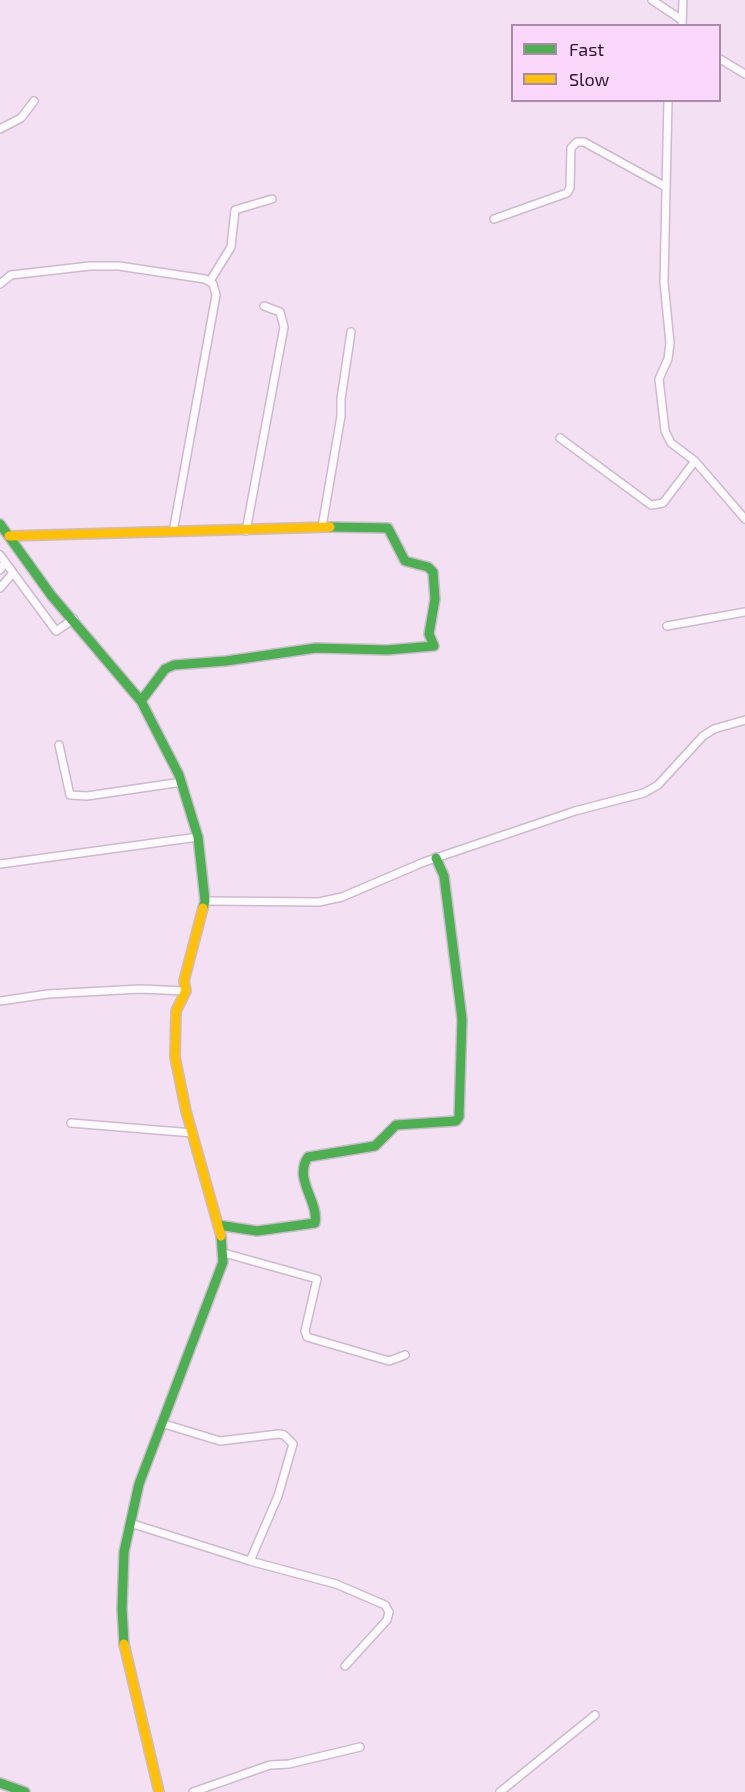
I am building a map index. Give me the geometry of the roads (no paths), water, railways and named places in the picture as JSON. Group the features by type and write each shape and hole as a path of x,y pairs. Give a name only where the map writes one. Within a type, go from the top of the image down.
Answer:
{"street":[{"path":"652,0 682,23"},
{"path":"682,23 683,0"},
{"path":"721,60 745,74"},
{"path":"0,129 21,118 34,101"},
{"path":"668,102 664,299 670,343 668,360 659,379 665,431 671,442 695,461 745,519"},
{"path":"494,219 569,191 571,148 577,142 594,147 666,187"},
{"path":"210,281 231,248 235,210 272,199"},
{"path":"0,284 11,275 103,266 134,268 210,281"},
{"path":"173,532 216,295 210,281"},
{"path":"246,531 284,327 280,312 264,306"},
{"path":"322,527 341,416 341,399 351,332"},
{"path":"561,438 651,505 663,503 695,461"},
{"path":"0,524 51,595 74,619 141,701 182,782 198,837 205,901 184,981 186,991 176,1008 173,1033 183,1099 224,1253 220,1272 139,1484 124,1552 122,1625 125,1653 159,1792"},
{"path":"9,536 246,531 322,527 388,528 405,561 431,568 435,599 429,634 434,646 387,650 316,648 226,661 174,665 165,669 141,701"},
{"path":"2,558 56,631 74,619"},
{"path":"0,570 2,558"},
{"path":"0,588 13,573"},
{"path":"667,626 745,612"},
{"path":"205,901 319,902 342,897 436,858 575,811 645,793 657,784 703,736 714,729 745,720"},
{"path":"60,746 70,795 87,796 182,782"},
{"path":"0,864 198,837"},
{"path":"218,1225 257,1231 315,1223 316,1219 302,1169 308,1157 375,1146 396,1125 449,1121 459,1117 462,1019 444,876 436,858"},
{"path":"0,1001 48,994 140,989 186,991"},
{"path":"71,1123 193,1132"},
{"path":"224,1253 317,1279 305,1331 307,1337 389,1361 405,1355"},
{"path":"161,1423 220,1442 279,1434 284,1435 293,1444 278,1496 249,1561"},
{"path":"130,1523 249,1561 336,1584 385,1605 389,1612 387,1620 345,1666"},
{"path":"500,1792 595,1715"},
{"path":"193,1792 270,1765 290,1764 360,1747"},
{"path":"0,1783 25,1792"}]}
